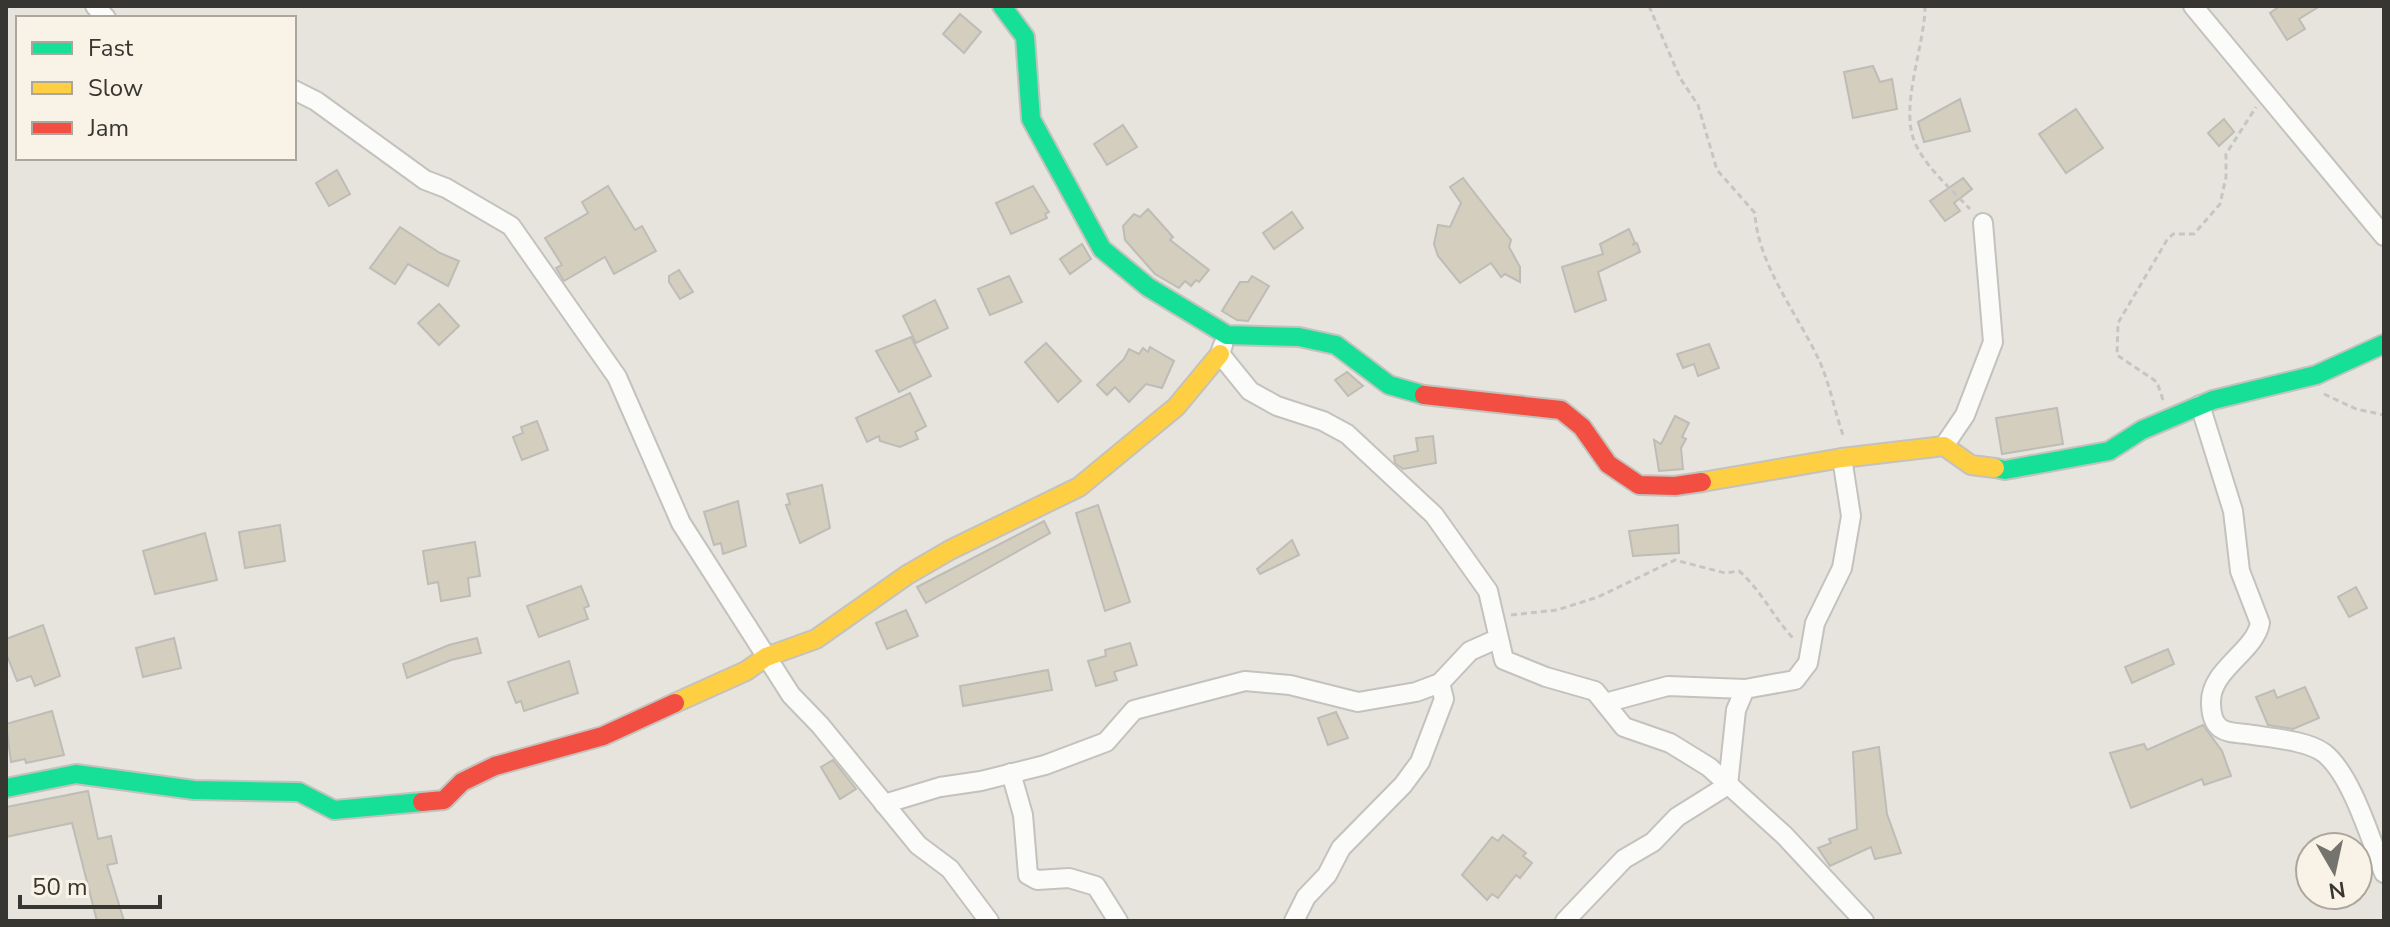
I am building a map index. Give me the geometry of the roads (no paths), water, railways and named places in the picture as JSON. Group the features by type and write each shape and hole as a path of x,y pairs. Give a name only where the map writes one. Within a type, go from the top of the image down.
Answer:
{"street":[{"path":"1002,6 1025,37 1031,119 1102,249 1148,287 1227,335 1299,337 1336,345 1389,385 1433,398 1561,410 1582,427 1608,464 1639,485 1675,486 1844,458 1944,446 1971,465 2005,470 2109,451 2142,430 2200,405 2316,375 2384,344"},
{"path":"2193,6 2384,236"},
{"path":"296,91 316,101 425,180 446,188 511,226 617,377 681,523 791,695 820,725 918,845 950,869 989,921"},
{"path":"1944,446 1965,415 1993,342 1983,223"},
{"path":"6,788 76,774 194,790 299,792 334,810 444,800 462,782 495,766 565,748 635,723 746,671 766,657 816,639 950,550 1079,487 1176,407 1220,354 1227,335"},
{"path":"1220,354 1240,381 1277,406 1323,421 1347,434 1434,515 1488,591 1504,660 1546,677 1595,691 1624,727 1670,743 1709,767 1793,844 1864,921"},
{"path":"1203,373 1227,381 1240,381"},
{"path":"2200,405 2233,511 2240,571 2260,623 2218,678 2212,693 2212,713 2223,731 2231,735 2250,734 2324,753 2345,780 2384,873"},
{"path":"1605,703 1668,686 1745,689 1795,680 1809,655 1815,623 1842,568 1851,516 1844,458"},
{"path":"884,804 940,787 1011,773 1106,742 1134,710 1245,681 1290,685 1358,702 1389,699 1440,683 1470,651 1497,639"},
{"path":"1294,921 1306,897 1327,875 1341,848 1403,785 1420,762 1444,699 1440,683"},
{"path":"1728,785 1736,710 1745,689"},
{"path":"1011,773 1023,815 1028,875 1037,880 1069,878 1096,886 1118,921"},
{"path":"1565,921 1624,859 1653,842 1677,817 1728,785"}]}
